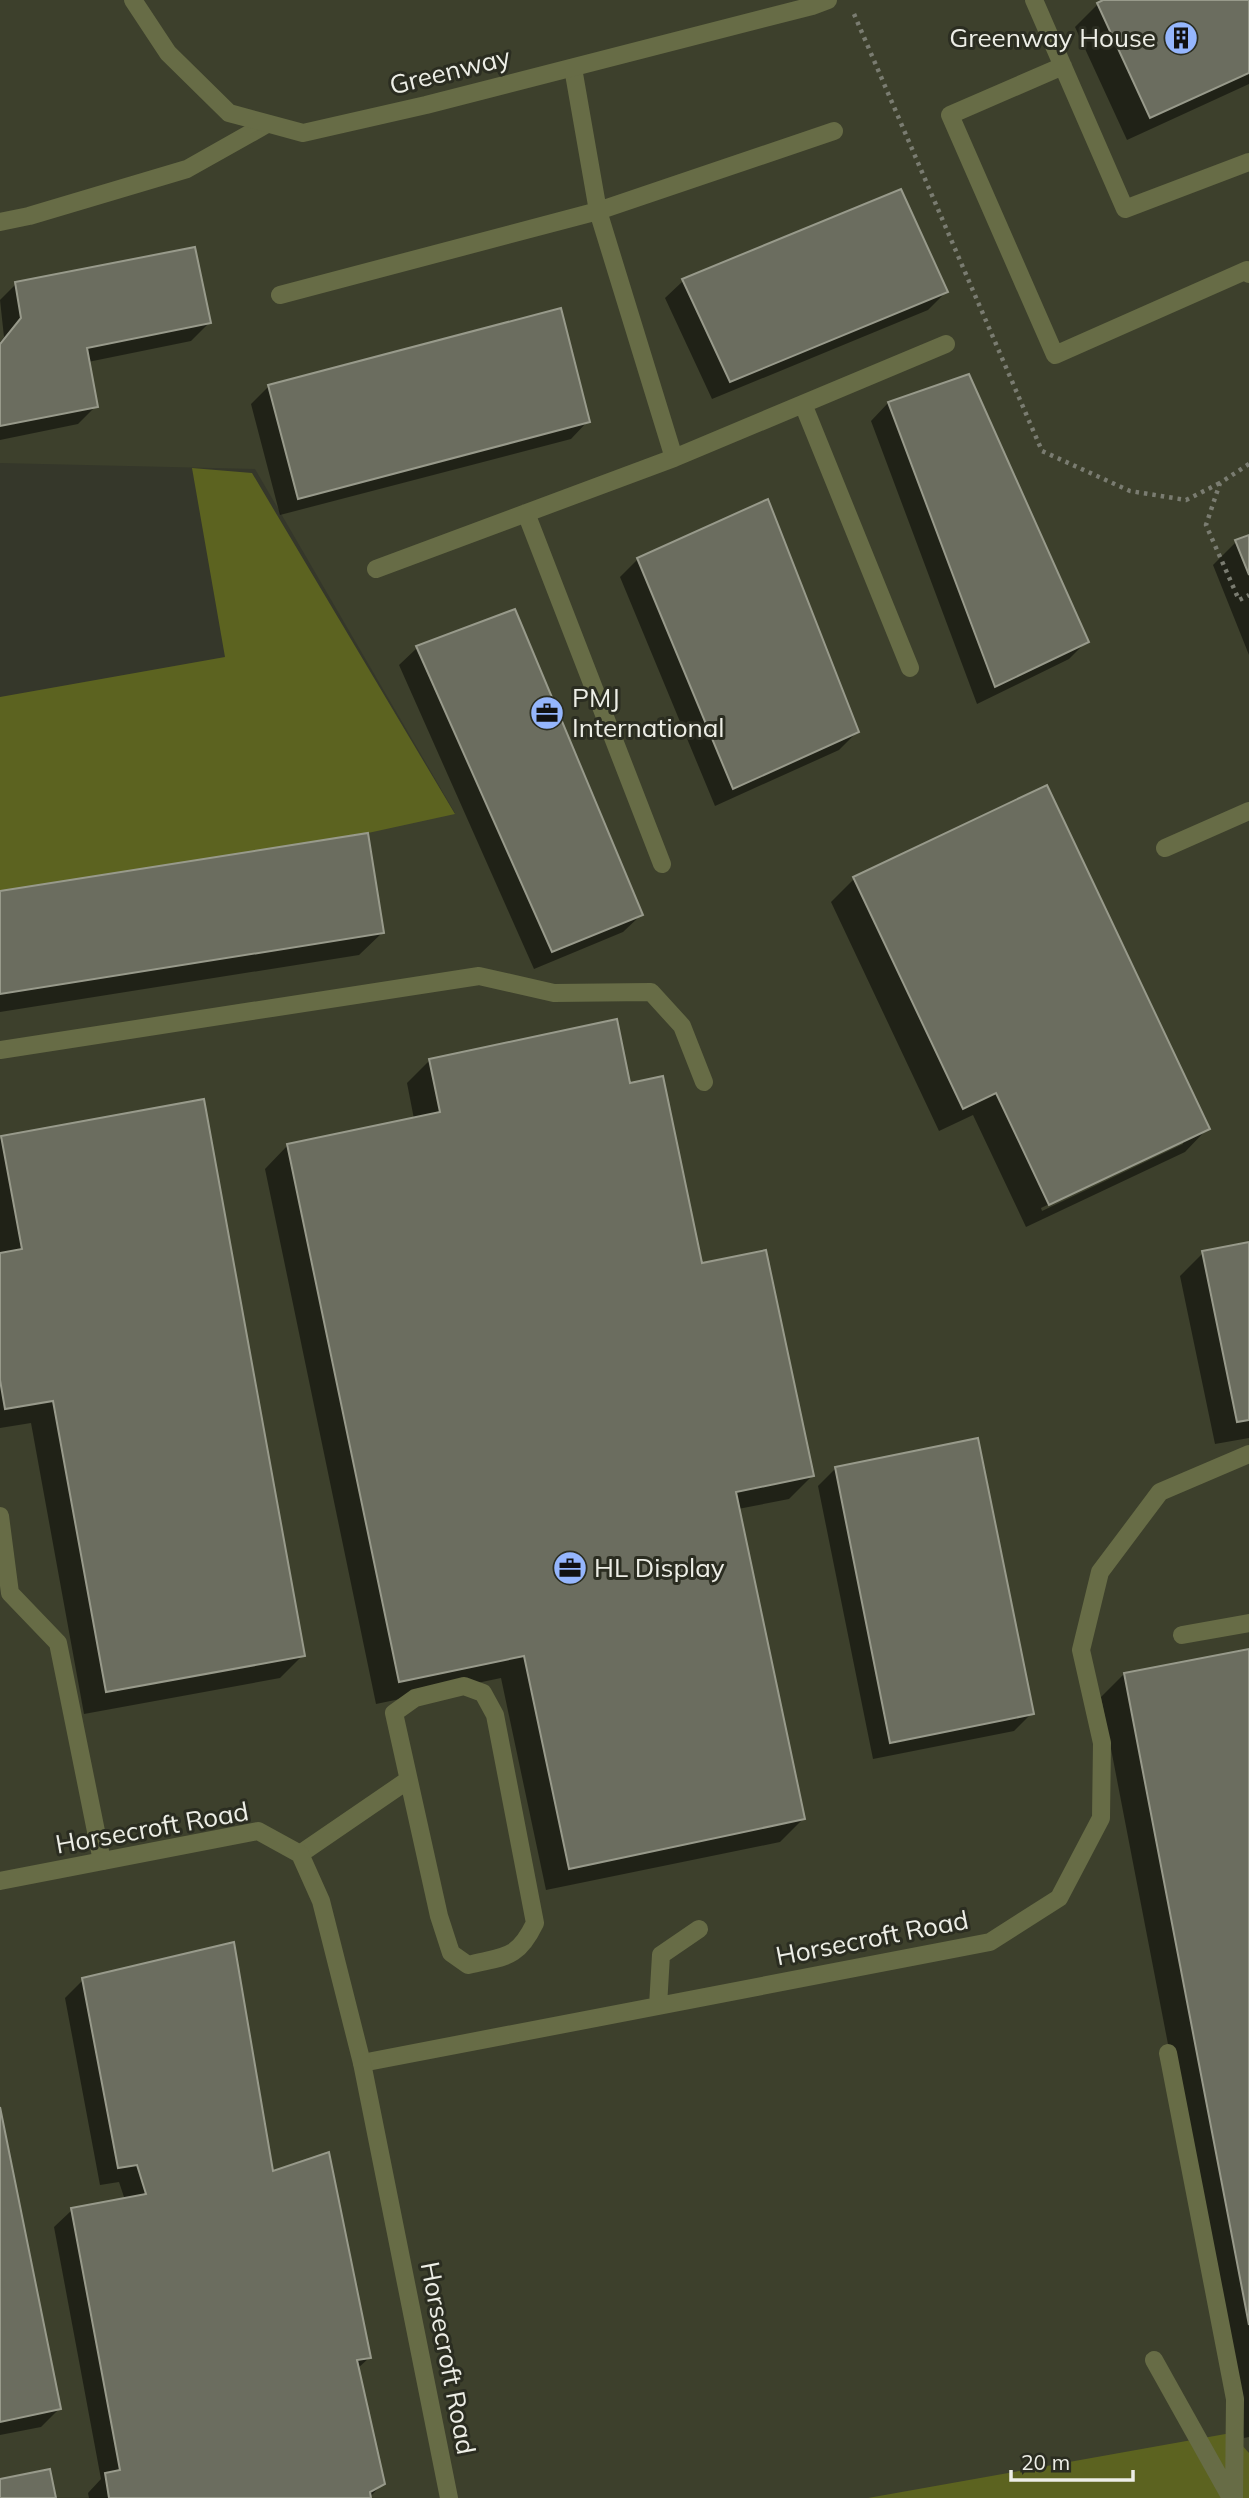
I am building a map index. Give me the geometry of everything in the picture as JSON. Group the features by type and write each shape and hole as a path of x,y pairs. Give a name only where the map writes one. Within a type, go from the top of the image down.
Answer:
{"street":[{"name":"Greenway","path":"133,0 168,52 229,113 303,134 573,68 828,0"},
{"path":"1034,0 1125,209 1249,162"},
{"path":"1063,66 950,115 1055,355 1247,270 1249,274"},
{"path":"573,68 598,211 674,458"},
{"path":"0,222 29,216 187,169 267,124"},
{"path":"280,295 598,211 834,131"},
{"path":"376,569 674,458 946,344"},
{"path":"803,404 910,668"},
{"path":"526,513 662,864"},
{"path":"1165,848 1249,811"},
{"path":"0,1050 479,976 554,993 651,992 682,1026 704,1082"},
{"name":"Horsecroft Road","path":"362,2063 990,1942 1059,1898 1101,1818 1102,1743 1081,1650 1100,1572 1160,1492 1249,1454"},
{"path":"0,1516 10,1593 58,1643 102,1861"},
{"path":"1182,1635 1249,1623"},
{"path":"464,1686 483,1693 495,1715 535,1923 527,1940 514,1954 468,1965 451,1953 439,1916 408,1780 394,1713 415,1699 464,1686"},
{"path":"300,1854 408,1780"},
{"name":"Horsecroft Road","path":"0,1881 258,1831 300,1854 320,1901 362,2063 449,2498"},
{"path":"658,2006 661,1955 699,1929"},
{"path":"1168,2053 1235,2399 1233,2498"},
{"path":"1154,2360 1233,2498"}],"path":[{"path":"1249,464 1220,483 1206,524 1239,600 1249,596"}],"shaded area":[{"path":"0,0 1249,0 1249,2498 0,2498 0,889 455,813 255,469 0,463"}],"green space":[{"path":"192,468 252,473 455,814 368,833 0,891 0,697 225,657"},
{"path":"1231,2433 1249,2453 1249,2498 868,2498"}],"building":[{"name":"Greenway House","path":"1103,0 1249,0 1249,73 1150,118 1097,3"},
{"path":"901,189 948,292 730,382 682,279"},
{"path":"195,247 211,323 87,348 98,407 0,426 0,344 21,318 15,282"},
{"path":"561,308 590,422 298,499 268,385"},
{"path":"969,374 1089,642 995,687 888,402"},
{"path":"768,499 859,732 733,789 637,558"},
{"path":"1249,535 1249,575 1235,540"},
{"path":"515,609 643,915 552,952 416,646"},
{"path":"1047,785 1210,1129 1049,1205 996,1093 963,1109 853,877"},
{"path":"368,833 384,933 0,994 0,891"},
{"path":"617,1019 630,1083 663,1076 702,1263 766,1250 814,1476 736,1492 805,1819 569,1869 524,1656 399,1682 287,1144 440,1112 429,1059"},
{"path":"204,1099 305,1656 106,1692 53,1401 5,1409 0,1380 0,1253 22,1249 1,1136"},
{"path":"1249,1242 1249,1420 1237,1422 1202,1251"},
{"path":"978,1438 1034,1714 890,1743 835,1467"},
{"path":"1249,1649 1249,2325 1124,1673"},
{"path":"234,1942 273,2171 329,2152 371,2358 357,2360 385,2484 370,2492 371,2498 109,2498 105,2473 120,2470 71,2208 146,2194 137,2165 118,2168 82,1978"},
{"path":"0,2107 61,2409 0,2422"},
{"path":"50,2469 56,2498 0,2498 0,2479"}],"place":[{"name":"Greenway House","path":"1181,38"},
{"name":"PMJ International","path":"547,713"},
{"name":"HL Display","path":"570,1568"}]}
